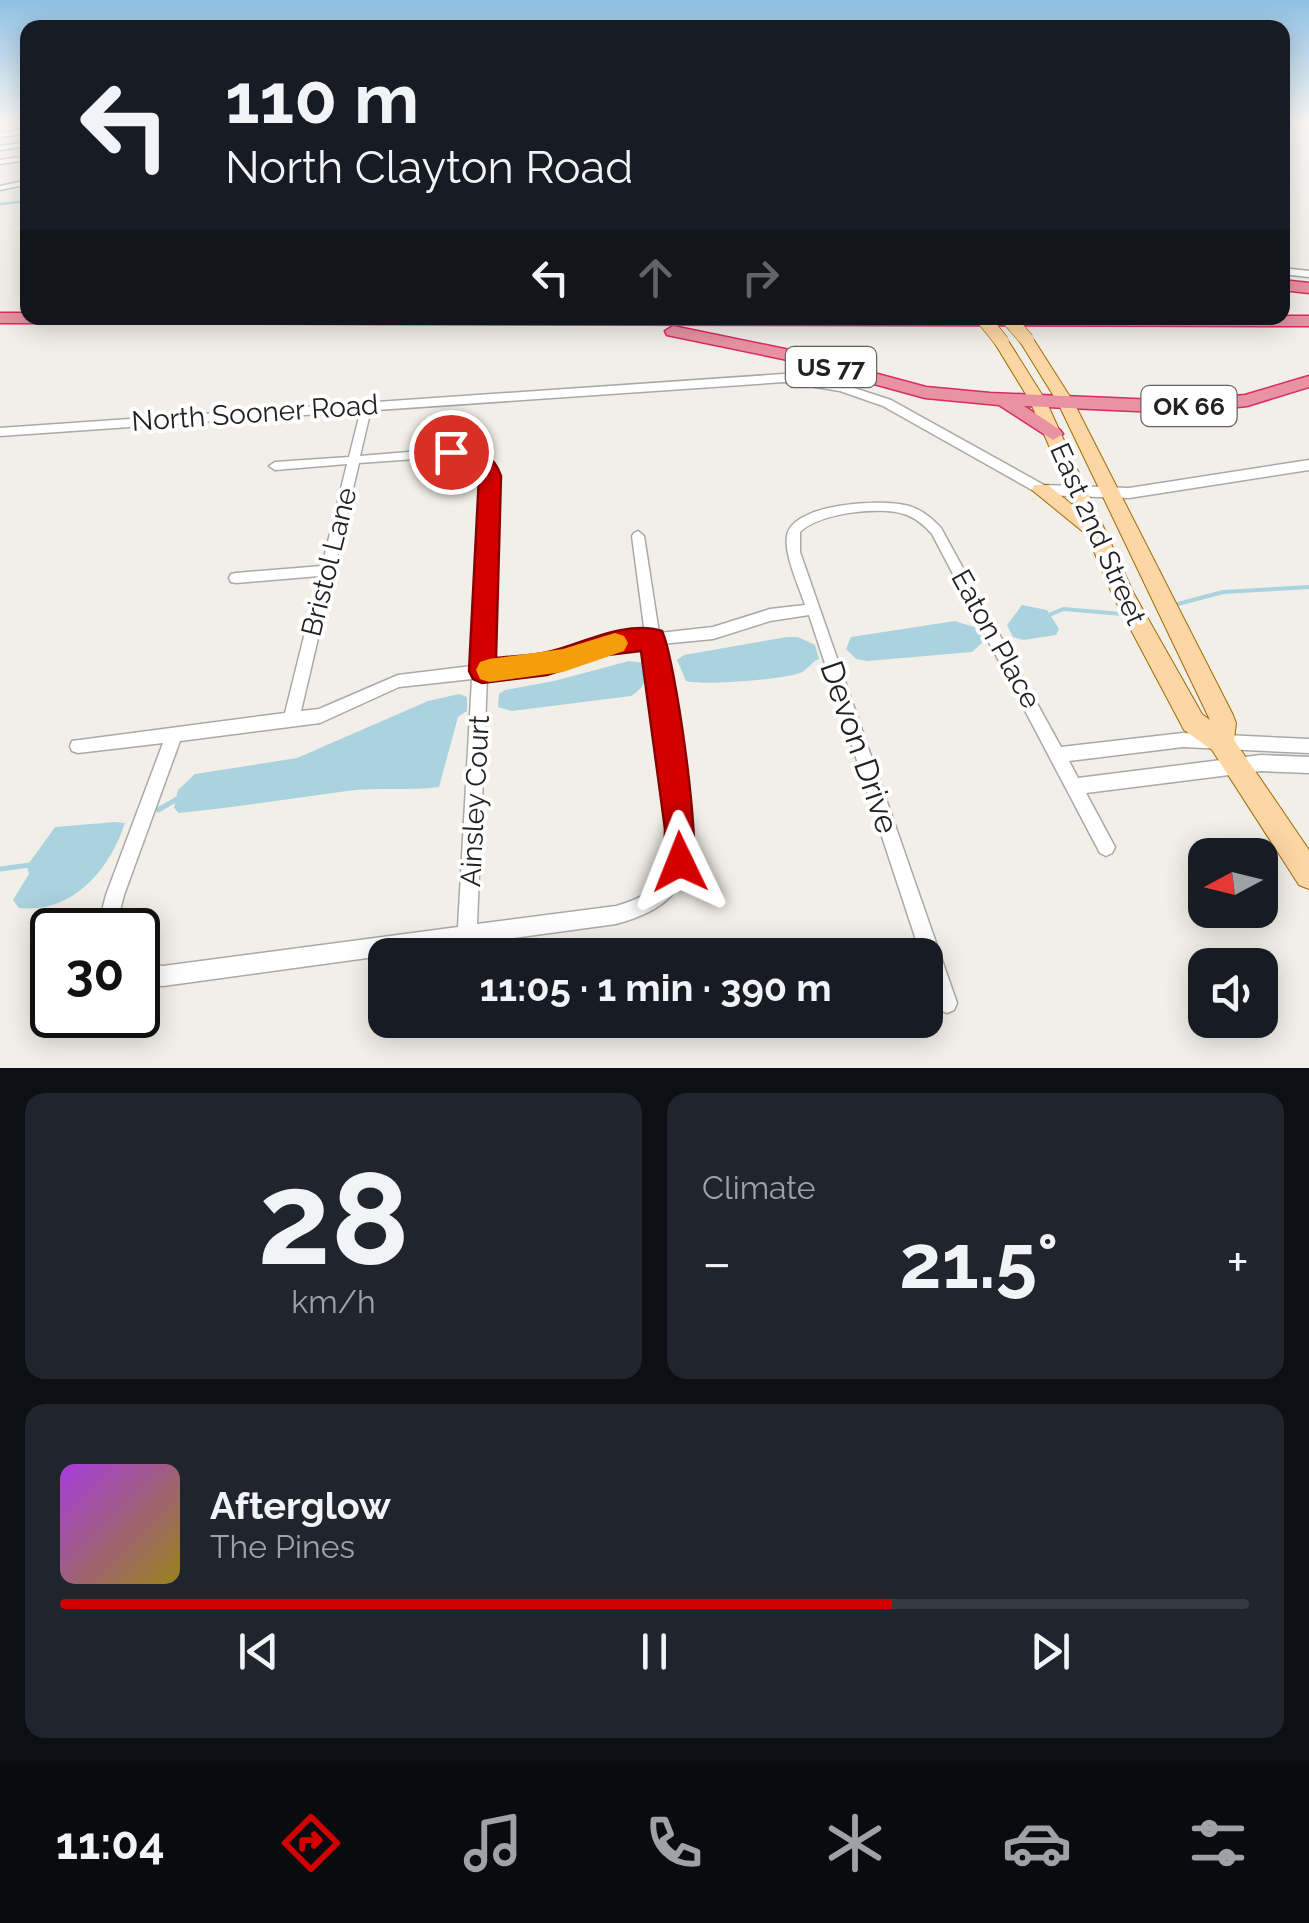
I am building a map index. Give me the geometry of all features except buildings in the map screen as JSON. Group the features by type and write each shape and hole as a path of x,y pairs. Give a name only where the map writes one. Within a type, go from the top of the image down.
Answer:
{"highway":[{"name":"US 77","path":"625,325 733,342 925,392 990,399 1028,414 1053,434"},
{"name":"OK 66","path":"1038,402 1205,405 1259,397 1309,381"},
{"path":"990,399 1038,402"}],"main road":[{"name":"East 2nd Street","path":"989,325 1038,402 1132,611 1192,722 1221,742 1309,875"},
{"name":"East 2nd Street","path":"1014,325 1066,403 1224,723 1221,742"},
{"path":"1041,490 1097,535"}],"street":[{"name":"North Sooner Road","path":"0,432 784,378 866,394 915,416 1041,490"},
{"name":"Bristol Lane","path":"291,720 367,405"},
{"name":"Ainsley Court","path":"275,466 457,452 477,457 486,464 490,476 467,934"},
{"path":"1041,490 1110,493 1309,465"},
{"name":"Eaton Place","path":"831,512 898,508 938,531 1106,848"},
{"name":"Devon Drive","path":"831,512 804,520 793,534 794,552 947,1003"},
{"path":"160,976 630,912 663,896 677,873 681,829 638,536"},
{"path":"236,578 328,570"},
{"path":"78,746 291,720 328,713 389,683 547,664 607,644 712,634 770,615 813,609"},
{"path":"112,908 174,736"},
{"path":"1059,755 1183,740 1309,746"},
{"path":"1075,786 1236,766 1309,766"}],"water":[{"path":"1022,605 1047,610 1059,629 1056,635 1023,640 1013,637 1007,625"},
{"path":"955,621 980,629 985,640 972,652 867,661 856,659 846,649 851,637"},
{"path":"798,637 815,645 819,659 792,675 707,683 686,681 677,660 684,655"},
{"path":"629,661 645,663 646,668 642,686 631,696 512,711 498,707 499,694 505,690"},
{"path":"459,694 467,697 467,711 458,717 439,787 358,790 179,813 174,808 178,790 195,774 297,758 428,701"},
{"path":"125,823 110,857 87,885 56,904 19,908 13,900 29,874 27,866 55,827"}],"waterway":[{"path":"0,204 20,202"},
{"path":"1174,605 1223,592 1309,587"},
{"path":"1049,615 1063,609 1122,614"},
{"path":"158,810 179,798"},
{"path":"0,869 30,865"}],"slow traffic":[{"path":"489,670 547,664 615,643"}],"route":[{"path":"451,452 477,457 486,464 490,476 482,671 547,664 607,644 653,639 681,829 680,862"}]}
